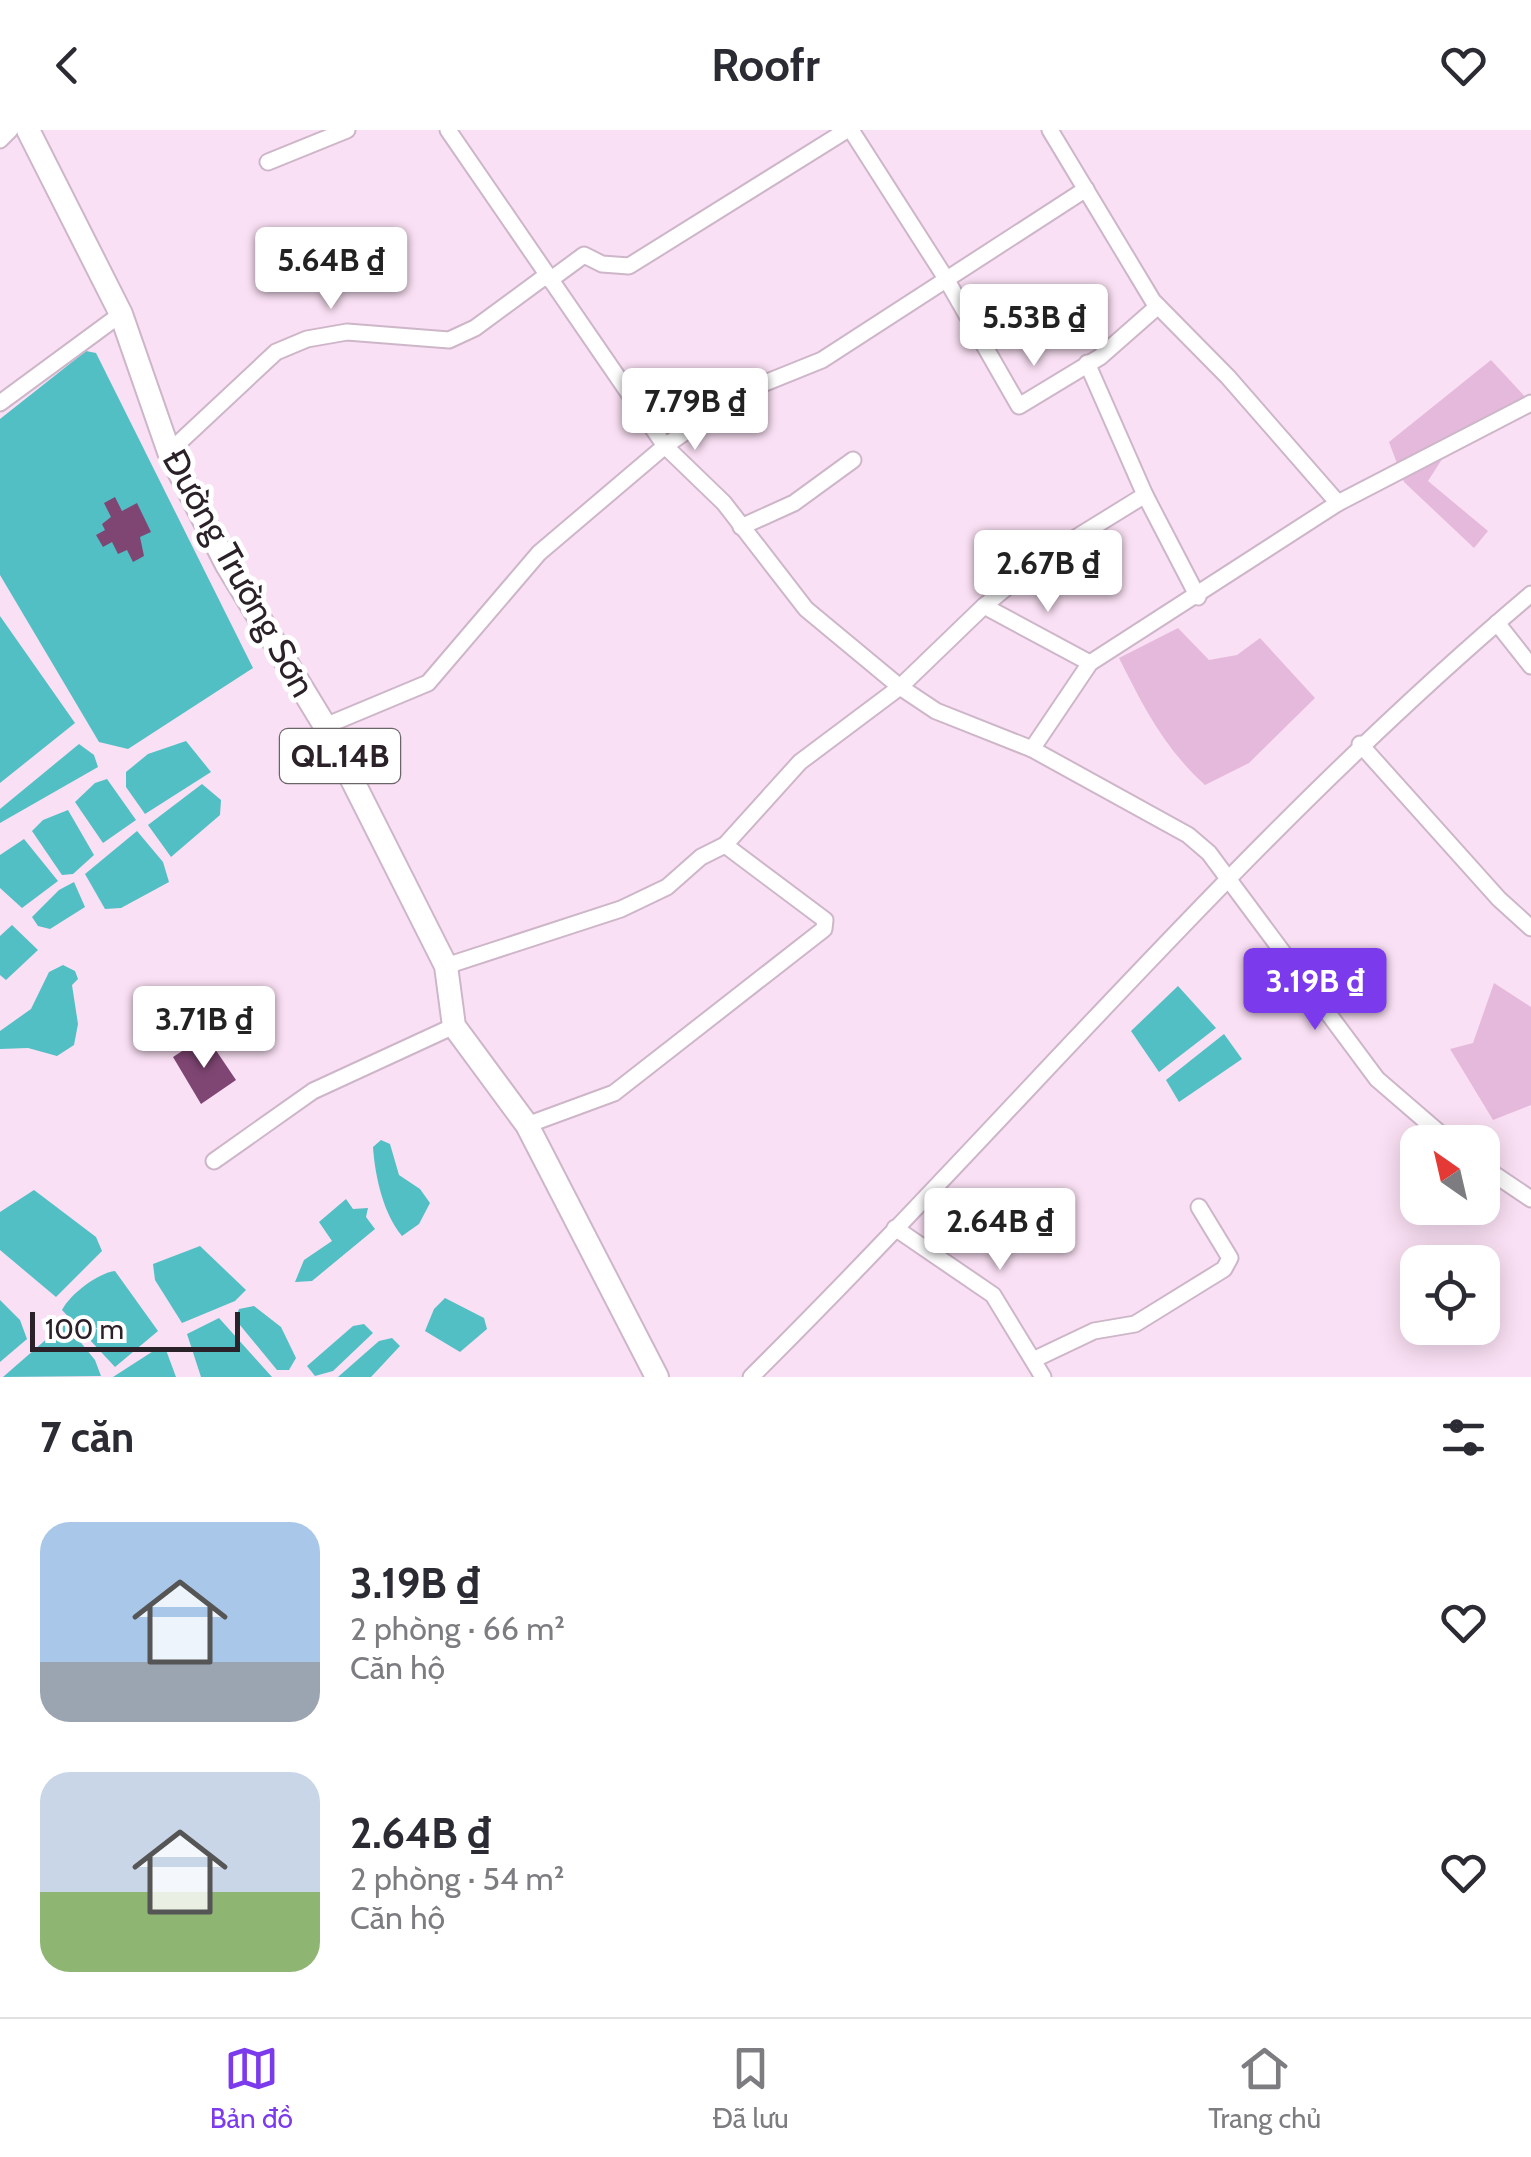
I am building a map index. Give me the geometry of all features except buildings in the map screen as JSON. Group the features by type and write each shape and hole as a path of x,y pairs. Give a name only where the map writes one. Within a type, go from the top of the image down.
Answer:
{"highway":[{"name":"Đường Trường Sơn","path":"28,130 121,314 169,452 227,565 324,726 446,966 454,1026 527,1125 657,1377"}],"street":[{"path":"0,140 10,130"},
{"path":"268,162 347,130"},
{"path":"448,130 665,446 741,526 806,609 900,688 936,711 1032,749 1188,835 1228,877 1378,1079 1431,1125"},
{"path":"169,452 276,352 308,339 347,332 449,340 476,328 584,255 602,264 629,266 849,130 945,277 1018,406 1086,363 1158,306"},
{"path":"1050,130 1158,306 1228,376 1338,503"},
{"path":"324,726 428,683 539,553 665,446 745,390 822,360 1086,188"},
{"path":"0,404 121,314"},
{"path":"1086,363 1145,495 1198,597"},
{"path":"1032,749 1090,664 1338,503 1531,403"},
{"path":"741,526 794,504 854,460"},
{"path":"446,966 621,909 667,886 701,858 725,845 800,762 900,688 984,606 1043,558 1145,495"},
{"path":"751,1377 1360,744 1531,594"},
{"path":"984,606 1090,664"},
{"path":"1497,623 1531,666"},
{"path":"1360,744 1499,899 1531,928"},
{"path":"527,1125 614,1092 824,930 825,920 725,845"},
{"path":"214,1161 313,1091 454,1026"},
{"path":"1500,1178 1531,1198"},
{"path":"1032,1360 1094,1331 1134,1324 1224,1269 1230,1258 1199,1207"},
{"path":"894,1228 993,1294 1043,1377"}],"shaded area":[{"path":"1491,360 1531,403 1444,456 1428,481 1488,531 1474,548 1404,482 1389,442"},
{"path":"1178,628 1209,660 1237,655 1260,638 1315,698 1249,763 1205,785 1166,741 1119,658"},
{"path":"1494,983 1531,1007 1531,1105 1493,1120 1450,1049 1473,1043"}],"water":[{"path":"86,351 96,353 253,668 128,749 99,742 0,575 0,419"},
{"path":"0,616 75,723 0,783"},
{"path":"186,741 211,772 145,814 126,787 126,772 148,754"},
{"path":"79,744 94,755 98,767 0,823 0,809"},
{"path":"107,779 136,820 103,843 75,802 95,783"},
{"path":"202,784 221,800 220,815 171,857 148,825"},
{"path":"68,810 94,855 73,874 62,875 32,831 43,820"},
{"path":"137,831 163,862 169,882 121,908 105,909 85,874"},
{"path":"24,839 58,881 22,908 0,888 0,855"},
{"path":"74,882 85,907 50,929 38,926 32,917 59,890"},
{"path":"12,925 38,950 6,980 0,975 0,936"},
{"path":"63,965 75,971 78,979 72,985 78,1024 74,1045 57,1056 28,1048 0,1049 0,1031 31,1009 49,972"},
{"path":"1178,986 1216,1028 1159,1072 1131,1031"},
{"path":"1224,1034 1242,1059 1179,1102 1166,1080"},
{"path":"381,1140 390,1144 399,1175 420,1189 430,1203 419,1224 402,1236 378,1182 373,1147"},
{"path":"34,1190 96,1237 102,1251 56,1297 0,1250 0,1212"},
{"path":"346,1199 353,1209 368,1208 366,1217 375,1229 312,1281 295,1282 304,1260 332,1241 319,1222"},
{"path":"200,1246 246,1290 235,1301 182,1323 155,1280 153,1264"},
{"path":"115,1271 158,1331 115,1367 62,1310 85,1285"},
{"path":"445,1298 484,1318 487,1329 460,1352 425,1331 434,1309"},
{"path":"0,1300 20,1320 27,1339 0,1362"},
{"path":"254,1306 281,1327 296,1358 289,1370 277,1370 235,1319 239,1309"},
{"path":"219,1318 272,1377 201,1377 187,1334"},
{"path":"65,1323 95,1360 101,1376 3,1377"},
{"path":"364,1324 373,1333 333,1371 315,1376 307,1366 353,1326"},
{"path":"392,1338 400,1346 371,1377 338,1377 379,1341"},
{"path":"158,1348 166,1350 176,1377 113,1377"}]}
